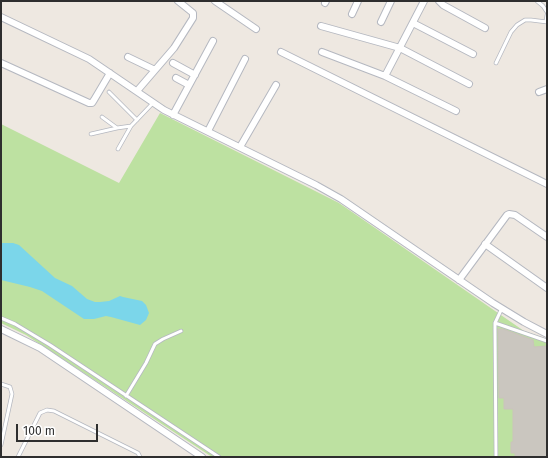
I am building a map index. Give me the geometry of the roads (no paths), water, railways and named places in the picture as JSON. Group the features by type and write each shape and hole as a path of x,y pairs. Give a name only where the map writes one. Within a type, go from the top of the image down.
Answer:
{"street":[{"path":"137,92 174,48 194,18 193,13 178,1"},
{"path":"215,1 256,28"},
{"path":"352,14 358,1"},
{"path":"381,22 390,1"},
{"path":"385,76 424,1"},
{"path":"440,1 443,5 485,28"},
{"path":"1,18 88,59 173,115 240,147 340,199 459,280 524,322 547,334"},
{"path":"413,23 473,54"},
{"path":"321,26 400,48 469,84"},
{"path":"173,115 213,41"},
{"path":"281,52 547,184"},
{"path":"322,52 385,76 456,111"},
{"path":"128,57 155,70"},
{"path":"208,131 244,59"},
{"path":"1,63 88,103 92,103 110,73"},
{"path":"173,63 195,75"},
{"path":"176,78 189,85"},
{"path":"240,147 276,84"},
{"path":"539,92 547,89"},
{"path":"459,280 509,214 514,215 547,237"},
{"path":"485,244 547,288"},
{"path":"1,329 40,348 202,457"}],"lane":[{"path":"496,63 511,32 517,25 525,20 547,22 547,13 543,6 537,1"},
{"path":"110,92 137,120"},
{"path":"118,149 131,126 153,103"},
{"path":"102,118 117,128"},
{"path":"91,134 131,126"},
{"path":"496,457 496,323 502,308"},
{"path":"1,318 15,324 50,345 219,457"},
{"path":"496,323 547,341"},
{"path":"126,396 146,363 155,344 181,331"},
{"path":"1,384 10,387 12,394 1,445"},
{"path":"18,457 40,413 47,410 54,410 138,453 140,457"}],"water":[{"path":"1,243 13,243 19,245 55,278 72,286 87,299 100,302 109,301 120,296 142,301 146,305 149,313 146,320 140,325 106,316 94,319 84,319 42,291 1,280"}]}
